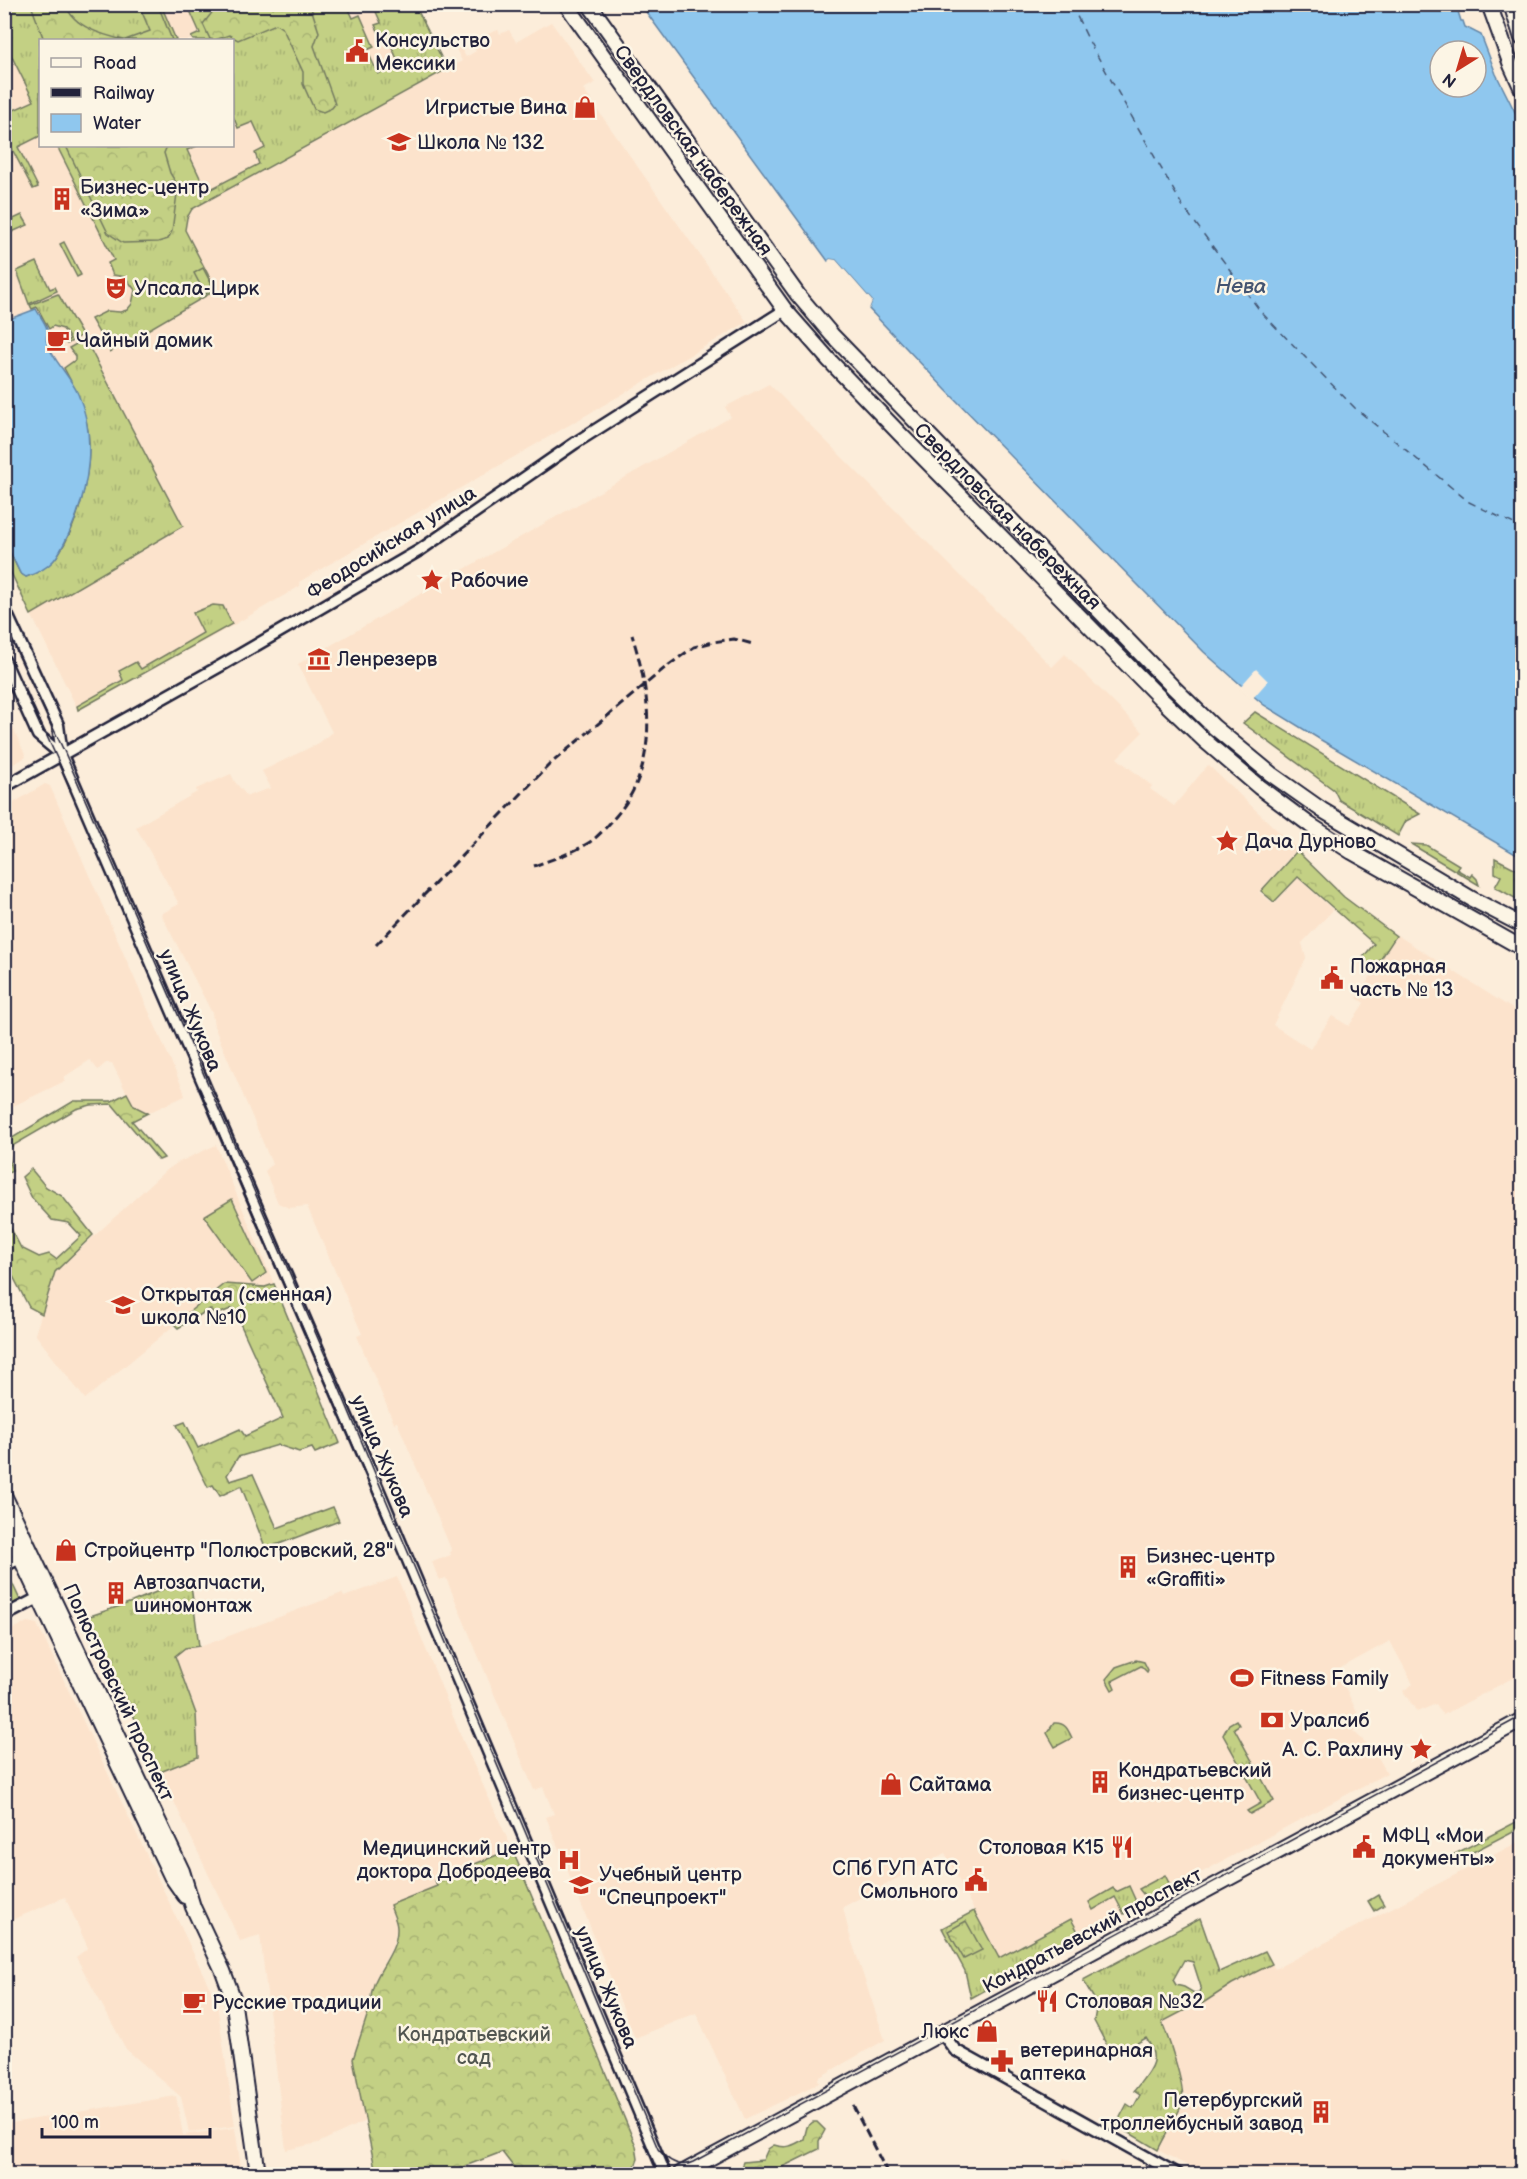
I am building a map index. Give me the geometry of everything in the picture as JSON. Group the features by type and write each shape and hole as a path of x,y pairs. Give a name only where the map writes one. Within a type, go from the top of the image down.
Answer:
{"main road":[{"name":"Свердловская набережная","path":"566,4 785,310 829,360 908,442 1161,699 1205,741 1259,787 1310,825 1372,864 1522,948"},
{"name":"Свердловская набережная","path":"589,4 798,295 832,335 1173,687 1263,768 1322,810 1472,899 1522,925"},
{"path":"1489,4 1500,38 1522,88"},
{"path":"1511,4 1522,38"},
{"name":"Полюстровский проспект","path":"4,1496 26,1555 182,1871 193,1907 223,1971 233,1998 258,2175"},
{"name":"Полюстровский проспект","path":"4,1523 26,1555"},
{"name":"Кондратьевский проспект","path":"680,2175 1522,1720"}],"street":[{"name":"Феодосийская улица","path":"4,787 222,665 420,550 575,442 785,310"},
{"name":"улица Жукова","path":"4,608 58,725 62,755 379,1491 665,2175"},
{"name":"улица Жукова","path":"4,660 38,735 62,755"},
{"path":"4,1566 26,1555"},
{"path":"4,1616 45,1595"},
{"path":"942,2033 955,2050 1177,2175"}],"shaded area":[{"path":"5,5 415,5 447,69 462,61 456,49 460,47 466,57 476,51 470,41 498,30 500,34 509,30 516,42 551,22 595,83 583,89 747,322 299,582 300,586 232,626 78,710 5,561"},
{"path":"769,384 1052,667 1065,654 1143,732 1117,758 1152,786 1150,789 1174,806 1208,765 1297,849 1259,892 1274,904 1298,878 1333,910 1302,943 1306,958 1273,1025 1310,1049 1332,1016 1349,1026 1364,1003 1357,998 1397,935 1522,1015 1522,1673 1443,1715 1436,1704 1417,1712 1403,1691 1413,1684 1390,1641 1337,1670 1363,1725 1353,1731 1374,1750 1387,1773 1081,1937 1071,1919 998,1958 945,1853 843,1907 849,1933 885,2040 818,2078 819,2083 745,2119 696,2013 635,2038 546,1817 554,1814 543,1787 534,1790 446,1578 439,1580 432,1562 451,1555 452,1551 397,1422 394,1423 357,1336 362,1334 307,1206 289,1208 278,1203 265,1171 272,1164 214,1026 212,1013 161,914 179,904 136,827 197,792 196,789 231,774 247,796 271,788 262,771 319,743 332,732 298,664 731,417 725,407"},
{"path":"5,709 26,757 4,769"},
{"path":"45,784 50,786 183,1089 185,1096 148,1113 133,1106 112,1063 106,1063 98,1070 90,1060 64,1077 65,1081 5,1110 5,808"},
{"path":"216,1145 274,1284 265,1287 224,1284 85,1399 35,1334 55,1272 164,1172 177,1163"},
{"path":"397,1577 463,1741 512,1849 436,1880 438,1886 390,1905 397,1928 392,1947 370,1995 371,2004 353,2059 365,2121 318,2143 286,2150 260,1935 240,1941 160,1772 198,1756 196,1713 175,1655 185,1648 200,1647 342,1593 344,1597"},
{"path":"27,1622 37,1624 217,2003 235,2126 189,2132 181,2097 126,2049 76,1957 88,1948 65,1897 5,1923 5,1633"},
{"path":"1522,1840 1522,2174 1203,2174 1158,2150 1183,2102 1183,2092 1162,2022 1200,2005 1231,1984 1272,1964 1275,1969"},
{"path":"176,2096 183,2135 235,2128 242,2174 5,2174 5,2124"},
{"path":"1064,2158 1095,2174 1055,2174"}],"green space":[{"path":"5,4 161,5 176,39 39,39 39,136 18,147 38,187 33,189 12,149 5,153 5,114 34,101 5,43"},
{"path":"31,5 66,5 75,19 82,24 98,33 120,39 44,39"},
{"path":"139,5 158,5 172,39 128,39 150,31"},
{"path":"218,5 310,5 319,32 314,46 335,104 323,112 314,109 303,84 303,72 283,29 276,24 238,40 229,35 210,39 203,24"},
{"path":"347,5 353,18 360,15 374,47 367,50 378,74 399,64 389,40 384,42 375,25 381,23 373,5 415,5 447,69 192,209 187,218 185,230 216,290 110,352 91,319 107,311 127,310 132,304 135,290 125,277 113,275 108,263 114,260 58,147 194,147 187,150 202,182 206,180 211,189 259,164 255,153 265,148 253,122 238,128 234,118 234,39 192,39 191,37 200,33 188,6"},
{"path":"66,147 167,147 164,153 170,173 178,186 172,231 168,239 158,242 123,243 108,233"},
{"path":"22,215 28,225 5,235 5,223"},
{"path":"64,242 81,275 77,277 60,244"},
{"path":"37,262 50,289 55,287 57,291 29,304 17,271"},
{"path":"203,268 214,289 205,294 194,273"},
{"path":"58,294 82,335 67,344 65,342 70,339 63,329 53,326 49,329 37,307 32,309 30,305"},
{"path":"85,339 183,526 31,615 5,560 4,541 20,573 26,577 53,561 72,529 85,485 89,442 81,404 64,368 75,360 69,348"},
{"path":"213,605 223,606 232,624 78,710 77,706 123,680 119,671 136,662 141,669 203,633 193,613"},
{"path":"1255,712 1420,814 1406,821 1398,836 1339,800 1334,790 1243,723"},
{"path":"1411,844 1426,845 1459,865 1456,869 1470,877 1472,874 1479,885"},
{"path":"1297,851 1344,897 1396,936 1373,971 1360,961 1374,944 1298,877 1274,902 1261,891"},
{"path":"1495,858 1522,872 1522,902 1495,887 1501,876 1495,873"},
{"path":"127,1093 134,1106 148,1113 132,1121 164,1158 159,1160 112,1104 91,1105 76,1109 7,1149 12,1171 5,1175 5,1134 9,1140 74,1101 112,1101"},
{"path":"31,1169 46,1187 62,1196 93,1235 55,1272 42,1314 29,1307 5,1261 5,1217 21,1248 39,1257 49,1254 56,1259 81,1236 69,1223 52,1220 32,1198 22,1177"},
{"path":"232,1199 266,1273 252,1283 204,1216"},
{"path":"224,1284 265,1287 274,1284 340,1443 315,1453 312,1448 299,1452 278,1445 238,1457 227,1475 230,1481 253,1474 277,1528 333,1507 339,1521 266,1549 241,1486 220,1496 213,1485 208,1487 177,1425 185,1422 198,1448 240,1429 245,1436 283,1418 233,1308 216,1315 210,1309 178,1328 174,1324"},
{"path":"7,1572 20,1600 5,1608 5,1573"},
{"path":"190,1578 199,1646 185,1648 175,1656 196,1714 198,1757 160,1772 87,1617 132,1602"},
{"path":"1136,1660 1144,1662 1147,1672 1141,1666 1112,1681 1115,1688 1112,1690 1106,1679 1116,1667"},
{"path":"1236,1720 1239,1725 1234,1728 1274,1801 1250,1814 1247,1811 1261,1803 1223,1735 1229,1724"},
{"path":"1054,1723 1063,1725 1072,1738 1055,1747 1047,1733"},
{"path":"1518,1821 1521,1827 1452,1863 1449,1857"},
{"name":"Кондратьевский сад","path":"512,1849 636,2146 638,2159 632,2174 519,2174 502,2152 444,2174 417,2174 414,2170 405,2174 360,2174 375,2168 353,2059 371,2004 374,1984 396,1938 397,1925 390,1905 437,1886 435,1880"},
{"path":"1165,1875 1171,1887 1148,1900 1139,1889"},
{"path":"1129,1886 1138,1906 1124,1914 1115,1897 1093,1910 1089,1902 1113,1888 1116,1892"},
{"path":"1378,1895 1384,1905 1374,1911 1368,1901"},
{"path":"974,1911 999,1958 1071,1919 1081,1937 971,1998 965,1971 942,1928"},
{"path":"1200,1918 1219,1972 1265,1951 1272,1964 1232,1984 1200,2005 1162,2022 1176,2063 1183,2097 1180,2110 1158,2150 1116,2125 1127,2104 1133,2108 1140,2095 1134,2091 1152,2066 1151,2046 1146,2038 1116,2055 1111,2053 1094,2021 1097,2004 1083,1980","holes":["1184,1960 1193,1962 1201,1987 1199,1992 1194,1993 1176,1985 1173,1980"]},
{"path":"966,1921 982,1950 964,1959 948,1931"},
{"path":"817,2122 825,2130 819,2141 819,2149 768,2174 742,2174 740,2170 743,2162 763,2160 768,2149 774,2145 786,2147 804,2139 807,2127"}],"water":[{"name":"Нева","path":"641,5 1456,5 1465,27 1481,35 1483,39 1428,39 1428,99 1488,99 1488,53 1522,126 1522,858 1321,740 1264,705 1250,693 1204,652 946,390 869,309 872,301 836,260 828,261"},
{"path":"36,309 47,329 46,341 49,349 78,394 84,410 89,444 82,497 63,546 50,564 26,577 20,573 5,541 4,321"}],"pier":[{"path":"836,260 872,301 869,309 867,307 869,302 834,263 828,261"},
{"path":"1256,669 1268,681 1252,699 1239,688"}],"ferry route":[{"path":"1071,4 1090,43 1182,205 1261,312 1355,408 1469,502 1522,528"}],"tram line":[{"path":"4,624 65,753 335,1378 658,2149 669,2160 678,2164 693,2162 1522,1716"},
{"path":"25,688 71,789"},
{"path":"200,1089 386,1522"}],"railway":[{"path":"534,866 563,856 597,836 616,816 630,796 640,775 648,729 647,705 644,681 632,635"},
{"path":"376,945 549,765 666,667 694,647 734,639 753,644"},
{"path":"853,2106 888,2174"}],"place":[{"name":"Консульство Мексики","path":"357,51"},
{"name":"Игристые Вина","path":"585,107"},
{"name":"Школа № 132","path":"399,142"},
{"name":"Бизнес-центр «Зима»","path":"62,199"},
{"name":"Упсала-Цирк","path":"116,288"},
{"name":"Чайный домик","path":"58,340"},
{"name":"Рабочие","path":"432,580"},
{"name":"Ленрезерв","path":"319,659"},
{"name":"Дача Дурново","path":"1227,841"},
{"name":"Пожарная часть № 13","path":"1332,978"},
{"name":"Открытая (сменная) школа №10","path":"123,1305"},
{"name":"Стройцентр \"Полюстровский, 28\"","path":"66,1550"},
{"name":"Бизнес-центр «Graffiti»","path":"1128,1567"},
{"name":"Автозапчасти, шиномонтаж","path":"116,1593"},
{"name":"Fitness Family","path":"1242,1678"},
{"name":"Уралсиб","path":"1272,1720"},
{"name":"А. С. Рахлину","path":"1421,1749"},
{"name":"Кондратьевский бизнес-центр","path":"1100,1782"},
{"name":"Сайтама","path":"891,1784"},
{"name":"Столовая К15","path":"1122,1847"},
{"name":"МФЦ «Мои документы»","path":"1364,1847"},
{"name":"Медицинский центр доктора Добродеева","path":"569,1860"},
{"name":"СПб ГУП АТС Смольного","path":"976,1880"},
{"name":"Учебный центр \"Спецпроект\"","path":"581,1885"},
{"name":"Столовая №32","path":"1047,2001"},
{"name":"Русские традиции","path":"194,2002"},
{"name":"Люкс","path":"987,2031"},
{"name":"ветеринарная аптека","path":"1002,2061"},
{"name":"Петербургский троллейбусный завод","path":"1321,2112"}]}
